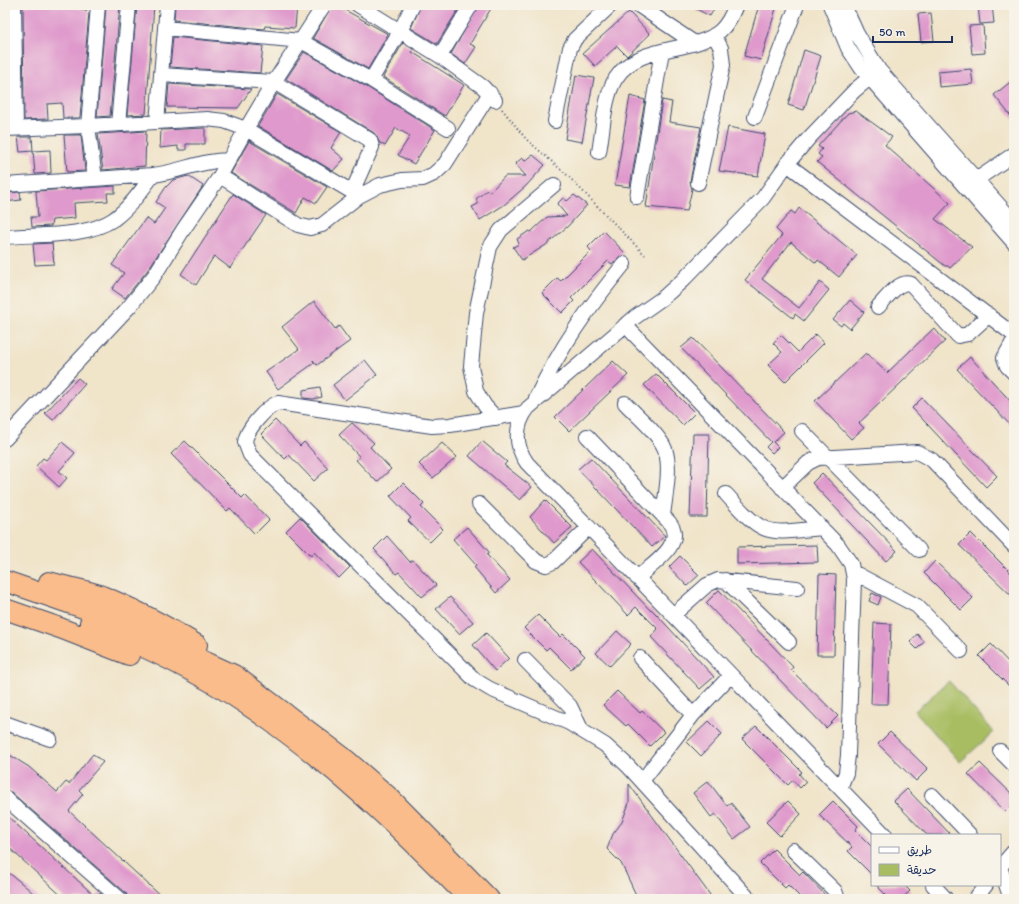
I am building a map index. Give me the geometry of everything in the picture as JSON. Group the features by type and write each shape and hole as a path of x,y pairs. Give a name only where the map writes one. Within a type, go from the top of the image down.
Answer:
{"highway":[{"path":"5,569 101,596 164,625 215,657 230,682 290,736 335,772 437,865 469,899"},
{"path":"5,581 101,614 230,682 344,758 390,798 489,899"},
{"path":"5,594 61,611 191,671 230,682"},
{"path":"5,609 67,631 198,684 230,682"}],"street":[{"path":"14,5 10,128 88,126 216,119 246,128 356,194"},
{"path":"95,179 88,126 96,5"},
{"path":"118,124 129,5"},
{"path":"157,122 167,5"},
{"path":"5,438 129,307 154,276 220,176 246,128 324,5"},
{"path":"220,176 298,225 304,227 322,225 356,194 380,185 402,180 423,179 440,170 493,96 440,56 358,5"},
{"path":"371,80 400,31 413,5"},
{"path":"440,56 471,5"},
{"path":"555,120 570,48 575,39 611,5"},
{"path":"638,5 693,42"},
{"path":"599,152 610,91 615,78 630,63 642,57 714,35 727,23 736,5"},
{"path":"755,117 796,5"},
{"path":"830,5 848,48 976,180 1014,222"},
{"path":"844,5 874,74 1014,243"},
{"path":"165,28 301,41 371,80 448,128"},
{"path":"698,184 723,65 721,48 714,35"},
{"path":"637,197 662,51"},
{"path":"749,899 617,755 581,729 494,691 475,680 250,455 245,442 250,429 271,406 278,404 432,426 450,425 496,418 529,408 625,325 664,297 683,280 763,198 787,164 809,138 874,74"},
{"path":"161,75 274,82 371,141 372,147 356,194"},
{"path":"976,180 1014,154"},
{"path":"5,185 153,175 174,171 208,161 229,160"},
{"path":"787,164 1014,335"},
{"path":"5,237 85,231 102,225 114,218 127,207 153,175"},
{"path":"496,418 485,406 476,391 471,366 476,313 490,247 501,230 554,185"},
{"path":"624,264 569,336 529,408 517,432 518,445 523,458 883,834"},
{"path":"878,307 900,285 906,283 911,284 958,336 968,334 989,315"},
{"path":"625,325 843,551 852,572 848,755 846,773 840,788"},
{"path":"1014,340 1004,358 1007,366 1014,373"},
{"path":"625,403 659,439 665,449 668,461 663,516"},
{"path":"802,432 919,550"},
{"path":"587,436 663,516 674,530 673,544 637,578"},
{"path":"782,488 811,461 828,458 911,452 923,454 932,460 1014,546"},
{"path":"726,494 752,522 765,529 779,532 822,528"},
{"path":"479,504 536,562 543,564 553,562 589,528"},
{"path":"852,572 917,606 961,651"},
{"path":"672,614 707,585 725,580 797,588"},
{"path":"725,580 789,642"},
{"path":"640,658 693,715"},
{"path":"525,660 570,706 581,729"},
{"path":"642,781 693,715 731,675"},
{"path":"5,723 50,739"},
{"path":"1000,750 1014,765"},
{"path":"932,795 969,834"},
{"path":"5,798 120,899"},
{"path":"793,850 835,891 838,899"},
{"path":"1001,866 1014,851"},
{"path":"437,865 460,899"},
{"path":"1001,870 1011,899"},
{"path":"933,886 946,899"},
{"path":"975,899 985,886"}],"path":[{"path":"493,96 526,139 566,174 645,255"}],"green space":[{"path":"949,681 994,732 960,762 915,711"}],"building":[{"path":"23,5 59,5 86,10 89,13 79,118 63,118 62,103 47,104 48,119 24,120"},
{"path":"106,5 120,5 110,116 97,117"},
{"path":"137,5 154,5 146,114 127,115"},
{"path":"175,5 297,5 295,28 265,26 264,29 174,20"},
{"path":"332,5 336,5 388,34 368,69 313,38"},
{"path":"421,5 461,5 437,44 411,28"},
{"path":"479,5 493,5 470,44 476,47 465,64 451,54"},
{"path":"688,5 716,5 710,16"},
{"path":"759,5 777,5 761,60 744,56"},
{"path":"978,5 992,5 994,23 980,24"},
{"path":"629,12 650,34 627,56 617,46 595,66 583,53"},
{"path":"931,13 934,41 921,42 918,14"},
{"path":"983,25 985,53 972,54 969,26"},
{"path":"173,37 263,46 260,73 170,67"},
{"path":"403,43 413,49 412,52 464,85 445,116 383,77"},
{"path":"804,50 821,56 804,110 788,105"},
{"path":"304,52 367,87 435,130 414,164 398,155 410,136 396,128 385,146 380,143 374,133 286,79"},
{"path":"971,69 973,84 939,87 938,72"},
{"path":"576,75 594,78 582,142 565,139"},
{"path":"1014,79 1014,120 994,95"},
{"path":"169,84 251,89 238,108 167,107"},
{"path":"277,94 341,132 331,148 344,159 333,171 258,126"},
{"path":"630,96 645,100 630,187 615,185"},
{"path":"662,100 672,102 669,122 701,127 690,181 692,189 687,211 646,207"},
{"path":"856,111 892,137 885,145 950,203 935,219 972,247 950,268 945,266 817,162 822,157 818,154 822,149 818,146 848,113"},
{"path":"728,127 765,134 758,176 719,171"},
{"path":"205,128 205,144 186,144 186,150 178,150 178,146 160,148 161,130"},
{"path":"146,131 145,166 103,170 98,134"},
{"path":"64,135 81,135 85,171 67,172"},
{"path":"18,137 32,137 33,151 20,152"},
{"path":"249,141 327,187 316,203 305,197 296,213 231,173"},
{"path":"50,150 51,173 35,174 33,151"},
{"path":"533,155 545,165 526,186 504,205 480,220 472,207 478,204 476,199 487,190 490,192 505,176 526,176 515,164 522,158 525,161"},
{"path":"188,176 203,186 147,271 125,298 112,289 124,273 112,265 146,218 154,224 165,208 156,202 166,187 173,180"},
{"path":"115,186 115,193 107,193 108,201 74,203 75,218 52,220 51,226 32,227 31,217 38,217 36,191"},
{"path":"20,192 21,200 5,202 5,193"},
{"path":"233,194 266,215 230,268 214,256 196,285 181,274"},
{"path":"574,195 587,205 568,226 546,245 522,260 513,247 519,244 517,239 529,231 531,232 547,217 567,216 557,204 563,198 567,201"},
{"path":"799,208 857,255 839,277 818,260 816,263 791,242 762,279 799,308 820,282 829,290 804,321 795,314 793,318 745,280 782,235 776,229 791,211 795,214"},
{"path":"604,231 624,252 612,264 608,261 571,298 574,301 562,313 542,293 557,278 561,281 591,251 588,247"},
{"path":"52,243 54,264 35,265 33,244"},
{"path":"850,300 864,312 850,329 843,323 841,326 833,320"},
{"path":"314,301 335,329 339,326 350,341 317,365 313,360 314,363 278,389 266,372 299,349 282,327"},
{"path":"934,328 945,341 859,423 864,428 851,439 815,401 866,353 887,373"},
{"path":"816,334 824,343 785,382 768,365 782,352 773,343 781,335 798,352"},
{"path":"693,338 784,432 773,442 778,447 772,453 766,447 771,442 681,348"},
{"path":"970,357 1014,405 1014,429 957,369"},
{"path":"365,360 377,375 345,400 333,385"},
{"path":"613,361 628,375 569,431 555,417"},
{"path":"656,374 695,413 683,425 644,385"},
{"path":"78,378 85,384 53,420 45,413"},
{"path":"320,387 322,397 313,399 303,398 303,390"},
{"path":"922,398 997,476 986,487 912,408"},
{"path":"275,420 300,446 304,442 328,468 314,481 289,455 285,459 261,434"},
{"path":"352,423 374,443 370,447 391,469 377,482 356,460 360,457 339,435"},
{"path":"693,434 709,434 707,517 690,517"},
{"path":"185,441 242,498 245,495 269,520 255,534 230,508 227,511 171,454"},
{"path":"482,441 507,462 504,465 532,487 520,500 469,456"},
{"path":"62,442 75,453 59,471 67,478 59,487 36,466 43,458 46,460"},
{"path":"442,443 457,457 433,478 419,464"},
{"path":"591,458 665,536 652,547 578,469"},
{"path":"822,473 897,551 886,561 812,483"},
{"path":"403,483 424,504 421,507 443,529 430,542 408,521 411,518 390,496"},
{"path":"545,500 572,527 554,543 530,517"},
{"path":"300,517 350,567 339,578 314,552 311,556 286,531"},
{"path":"467,527 489,552 487,555 510,580 496,593 474,567 476,565 453,539"},
{"path":"971,533 1014,576 1014,598 959,545"},
{"path":"387,536 410,562 413,560 436,585 422,597 399,572 396,574 374,549"},
{"path":"817,545 818,562 737,564 737,547"},
{"path":"592,549 650,610 651,609 658,616 714,677 700,689 651,637 658,629 636,607 628,615 578,562"},
{"path":"680,556 699,575 687,586 669,567"},
{"path":"935,561 973,598 961,610 924,573"},
{"path":"819,574 836,575 834,655 817,655"},
{"path":"719,590 793,667 791,670 838,716 826,728 706,603"},
{"path":"872,593 881,597 878,605 869,601"},
{"path":"450,597 473,622 459,634 436,609"},
{"path":"538,615 560,637 563,634 585,656 571,669 549,647 546,650 524,628"},
{"path":"874,623 891,624 888,704 871,704"},
{"path":"617,631 631,644 610,666 596,653"},
{"path":"486,633 509,658 495,671 473,645"},
{"path":"917,634 924,642 917,649 910,642"},
{"path":"991,644 1014,668 1014,691 979,656"},
{"path":"617,691 640,713 642,711 664,732 650,746 628,724 626,726 603,705"},
{"path":"709,721 722,734 701,756 687,742"},
{"path":"756,726 802,772 799,774 806,782 800,788 793,780 788,785 742,739"},
{"path":"890,732 928,769 916,781 878,744"},
{"path":"5,752 29,767 57,792 66,782 69,784 93,754 103,762 79,790 83,794 69,811 164,899 128,899 126,893 11,792 5,790"},
{"path":"980,763 1014,796 1014,803 1005,812 968,774"},
{"path":"708,781 727,806 731,803 750,827 734,839 715,814 711,817 693,793"},
{"path":"629,784 713,899 638,899 621,863 607,849 613,834 622,822 629,803"},
{"path":"907,789 950,834 926,834 894,801"},
{"path":"788,801 801,814 780,836 766,822"},
{"path":"833,801 858,826 855,830 871,846 871,874 848,851 852,847 819,815"},
{"path":"5,814 96,897 100,893 107,899 65,899 5,844"},
{"path":"774,849 800,875 803,872 829,899 802,899 788,885 785,888 760,863"},
{"path":"5,870 18,880 40,899 5,899"},
{"path":"877,886 905,886 910,891 901,899 890,899"}]}
